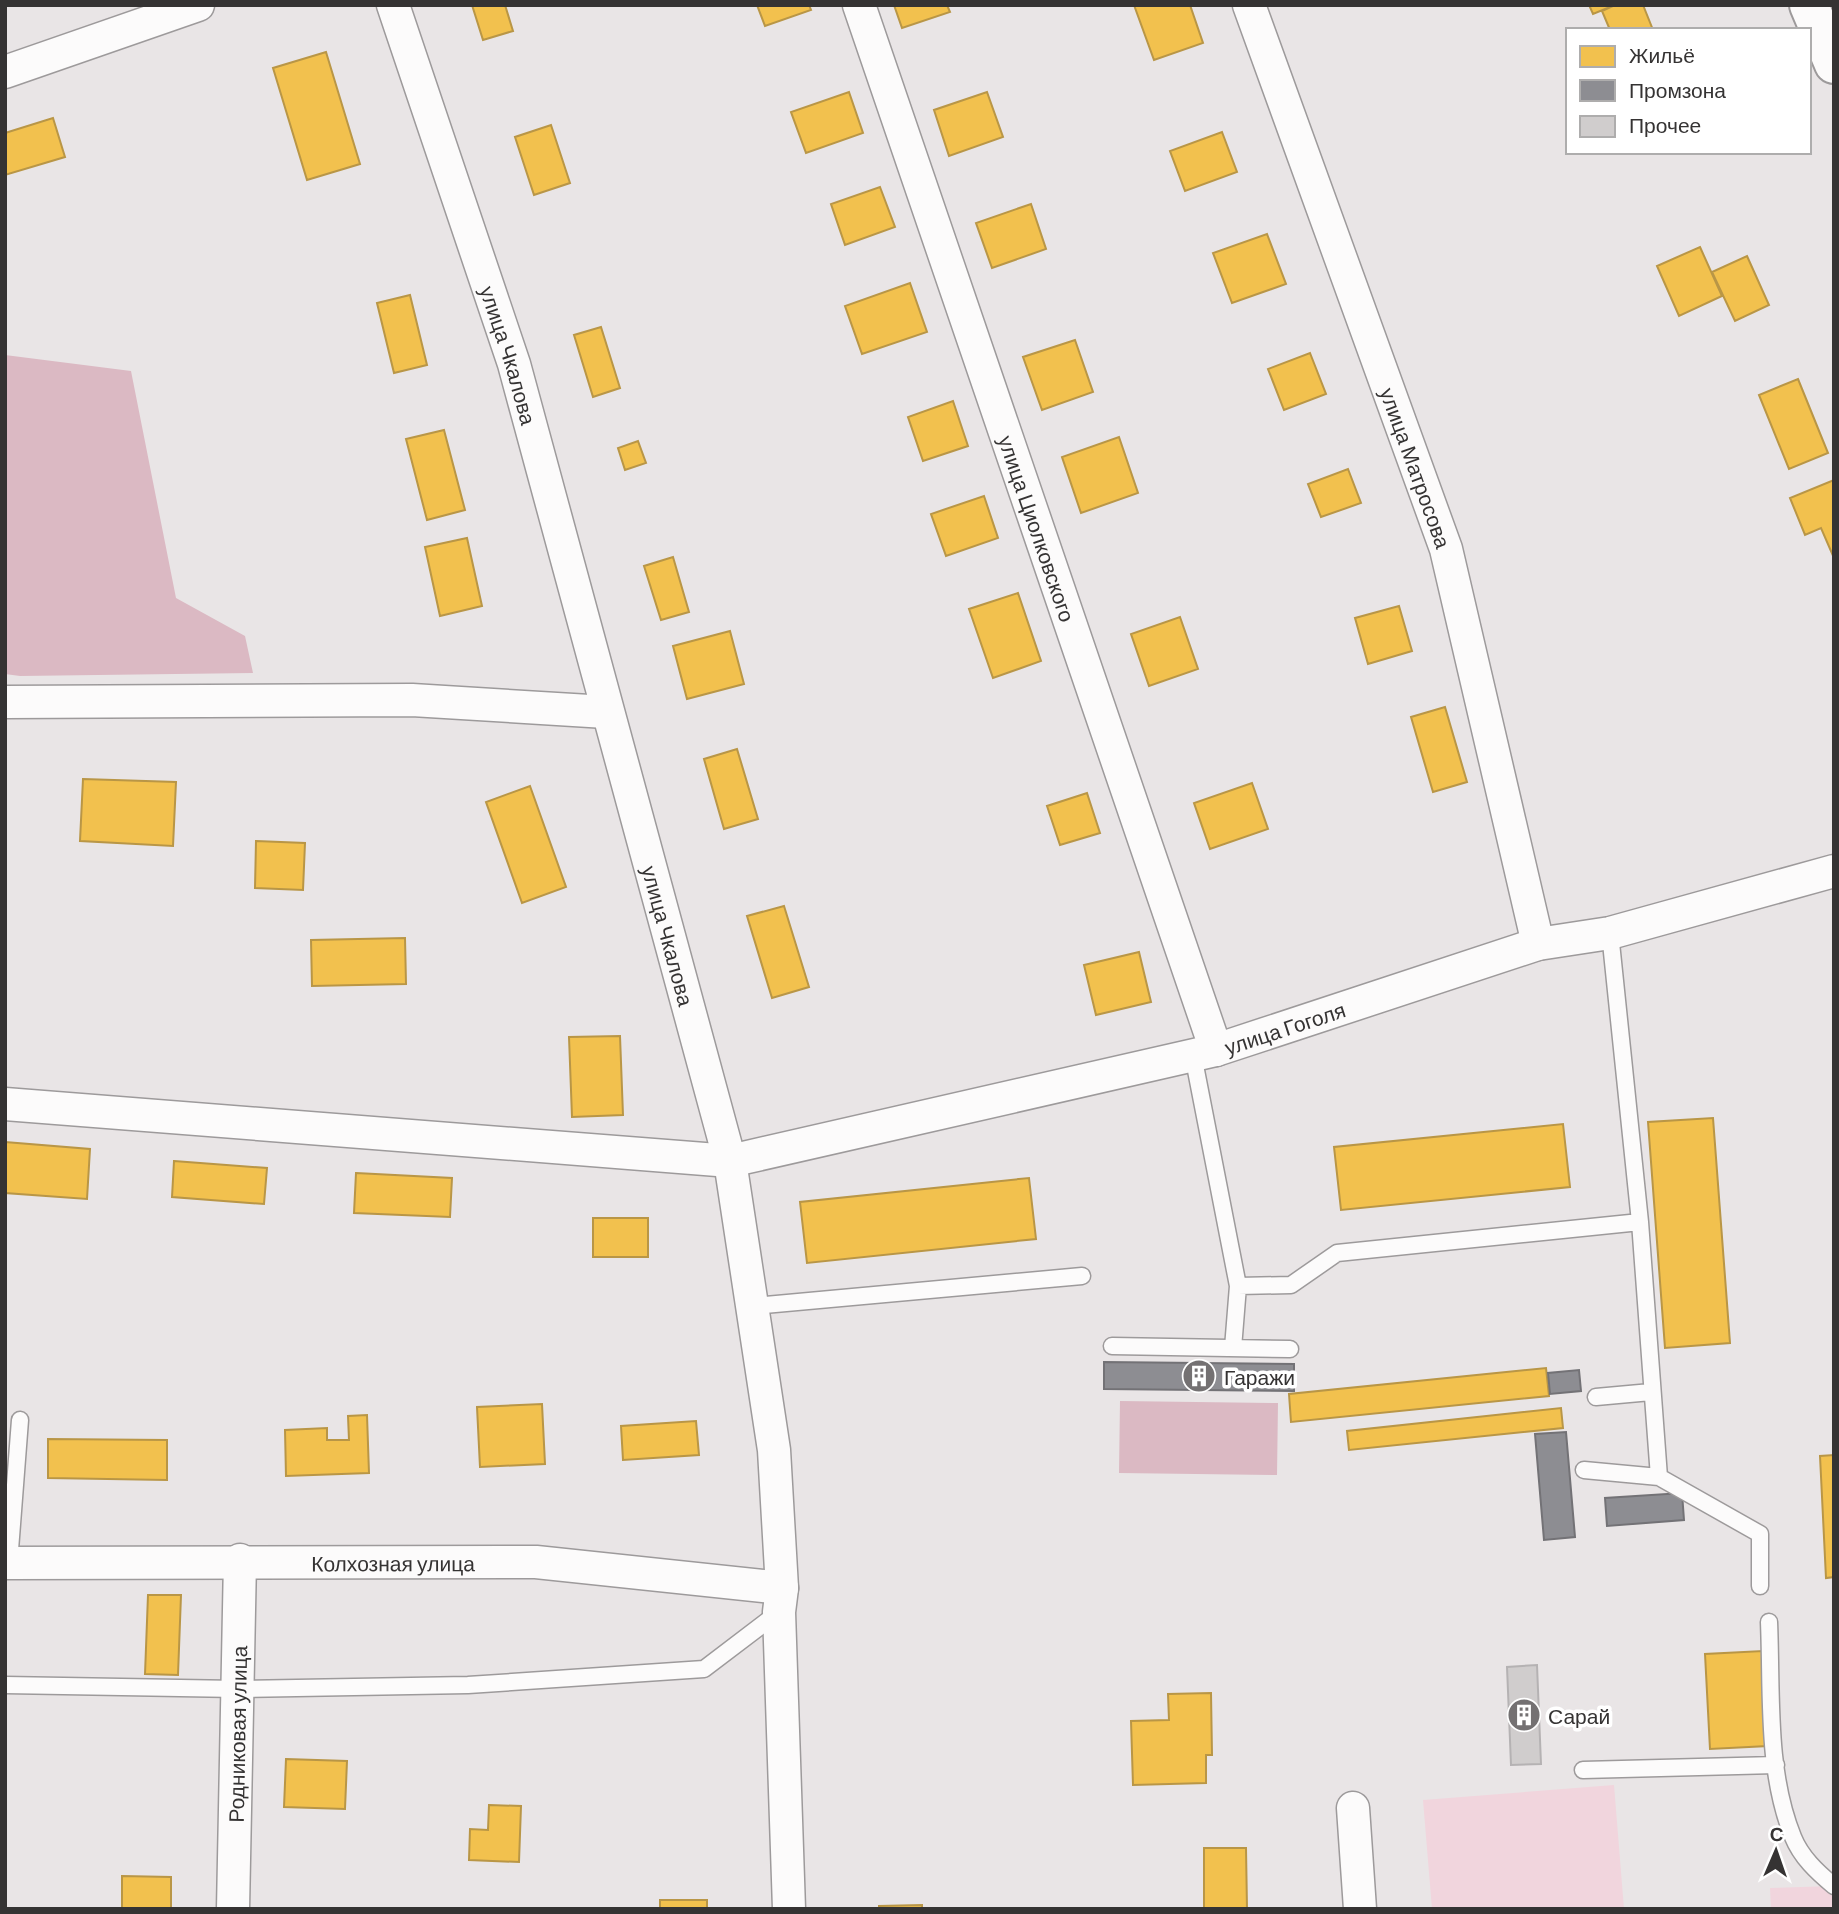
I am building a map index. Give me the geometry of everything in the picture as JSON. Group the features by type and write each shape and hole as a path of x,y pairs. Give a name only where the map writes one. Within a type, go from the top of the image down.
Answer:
{"main road":[{"path":"1809,5 1834,64"}],"street":[{"path":"5,72 198,5"},
{"name":"улица Чкалова","path":"393,5 514,364 606,712 730,1161 774,1450 780,1600"},
{"name":"улица Циолковского","path":"859,5 1205,1053"},
{"name":"улица Матросова","path":"1249,5 1446,549 1538,944"},
{"path":"5,702 412,700 606,712"},
{"name":"улица Гоголя","path":"730,1161 1205,1053 1538,944 1610,933 1834,872"},
{"path":"5,1104 730,1161"},
{"name":"Колхозная улица","path":"7,1563 240,1560 536,1562 780,1600"},
{"name":"Родниковая улица","path":"233,1909 240,1560"},
{"path":"780,1600 789,1909"},
{"path":"1353,1808 1360,1909"}],"lane":[{"path":"1610,933 1640,1222 1659,1477"},
{"path":"1205,1053 1238,1286 1233,1348"},
{"path":"1238,1286 1291,1285 1337,1253 1640,1222"},
{"path":"754,1306 1082,1276"},
{"path":"1112,1346 1290,1349"},
{"path":"1595,1396 1651,1392"},
{"path":"7,1563 20,1420"},
{"path":"1584,1470 1659,1477 1760,1534 1760,1586"},
{"path":"5,1685 238,1689 468,1685 704,1669 780,1600"},
{"path":"1769,1622 1776,1765 1793,1838 1812,1868 1834,1886"},
{"path":"1583,1770 1776,1765"}],"shaded area":[{"path":"5,355 131,371 176,598 245,636 253,673 5,674"},
{"path":"1120,1401 1278,1403 1277,1475 1119,1473"},
{"path":"1614,1785 1624,1909 1432,1909 1423,1800"},
{"path":"1834,1886 1834,1909 1771,1909 1770,1888"}],"building: Жильё":[{"path":"472,5 505,5 513,31 483,40"},
{"path":"757,5 809,5 811,10 765,26"},
{"path":"894,5 947,5 950,12 902,28"},
{"path":"1134,5 1190,5 1203,43 1154,60"},
{"path":"1589,5 1615,5 1593,14"},
{"path":"1615,5 1643,5 1652,28 1609,28 1602,11"},
{"path":"326,52 360,164 307,180 273,68"},
{"path":"849,92 863,133 806,153 791,112"},
{"path":"987,92 1003,137 949,156 934,110"},
{"path":"53,118 65,157 5,175 5,133"},
{"path":"551,125 570,183 534,195 515,137"},
{"path":"1222,132 1237,172 1185,191 1170,151"},
{"path":"880,187 895,227 845,245 831,204"},
{"path":"1031,204 1046,249 992,268 976,223"},
{"path":"1267,234 1286,284 1232,303 1213,253"},
{"path":"1700,247 1722,296 1679,316 1657,266"},
{"path":"1747,256 1769,305 1735,321 1712,272"},
{"path":"910,283 927,332 862,354 845,306"},
{"path":"410,295 427,365 394,373 377,303"},
{"path":"601,327 620,388 593,397 574,335"},
{"path":"1075,340 1093,392 1042,410 1023,357"},
{"path":"1310,353 1326,394 1284,410 1268,369"},
{"path":"1798,379 1828,453 1789,469 1759,395"},
{"path":"953,401 968,446 923,461 908,417"},
{"path":"444,430 465,510 427,520 406,439"},
{"path":"1119,437 1138,493 1081,513 1062,457"},
{"path":"638,441 646,463 625,470 618,448"},
{"path":"1348,469 1361,503 1321,517 1308,484"},
{"path":"1834,480 1834,558 1821,528 1805,535 1790,498"},
{"path":"984,496 998,538 946,556 931,514"},
{"path":"467,538 482,606 440,616 425,547"},
{"path":"673,557 689,612 661,620 644,566"},
{"path":"1018,593 1041,661 993,678 969,609"},
{"path":"1399,606 1412,651 1368,664 1355,618"},
{"path":"1180,617 1198,669 1149,686 1131,634"},
{"path":"730,631 744,684 687,699 673,646"},
{"path":"1445,707 1467,782 1433,792 1411,717"},
{"path":"737,749 758,819 724,829 704,759"},
{"path":"83,779 176,782 173,846 80,841"},
{"path":"1252,783 1268,829 1210,849 1194,803"},
{"path":"530,786 566,887 522,903 486,802"},
{"path":"1087,793 1100,833 1060,845 1047,806"},
{"path":"256,841 305,843 303,890 255,888"},
{"path":"784,906 809,987 772,998 747,916"},
{"path":"405,938 406,984 312,986 311,940"},
{"path":"1139,952 1151,1002 1096,1015 1084,965"},
{"path":"620,1036 623,1115 572,1117 569,1037"},
{"path":"1713,1118 1730,1343 1665,1348 1648,1122"},
{"path":"1563,1124 1570,1187 1341,1210 1334,1147"},
{"path":"5,1142 90,1149 87,1199 5,1193"},
{"path":"174,1161 267,1168 264,1204 172,1197"},
{"path":"356,1173 452,1178 450,1217 354,1213"},
{"path":"1029,1178 1036,1239 807,1263 800,1202"},
{"path":"593,1218 648,1218 648,1257 593,1257"},
{"path":"1546,1368 1549,1396 1291,1422 1289,1394"},
{"path":"542,1404 545,1464 480,1467 477,1407"},
{"path":"1561,1408 1563,1428 1349,1450 1347,1431"},
{"path":"367,1415 369,1473 286,1476 285,1430 327,1428 327,1440 349,1440 348,1416"},
{"path":"696,1421 699,1455 623,1460 621,1426"},
{"path":"48,1439 167,1440 167,1480 48,1478"},
{"path":"1834,1455 1834,1577 1826,1578 1820,1456"},
{"path":"148,1595 181,1595 178,1675 145,1674"},
{"path":"1763,1651 1768,1746 1710,1749 1705,1654"},
{"path":"1211,1693 1212,1755 1206,1755 1206,1783 1133,1785 1131,1721 1169,1720 1168,1694"},
{"path":"286,1759 347,1761 345,1809 284,1807"},
{"path":"489,1805 521,1806 519,1862 469,1860 470,1829 488,1830"},
{"path":"1204,1848 1246,1848 1247,1909 1204,1909"},
{"path":"122,1876 171,1877 171,1909 122,1909"},
{"path":"660,1900 707,1900 707,1909 660,1909"},
{"path":"922,1905 922,1909 879,1909 879,1906"}],"building: Промзона":[{"name":"Гаражи","path":"1104,1362 1294,1364 1294,1391 1104,1389"},
{"path":"1579,1370 1581,1391 1550,1394 1548,1373"},
{"path":"1566,1432 1575,1537 1544,1540 1535,1434"},
{"path":"1682,1493 1684,1520 1607,1526 1605,1498"}],"building: Прочее":[{"name":"Сарай","path":"1537,1665 1541,1764 1511,1765 1507,1667"}],"place":[{"name":"Гаражи","path":"1199,1376"},
{"name":"Сарай","path":"1524,1715"}]}
